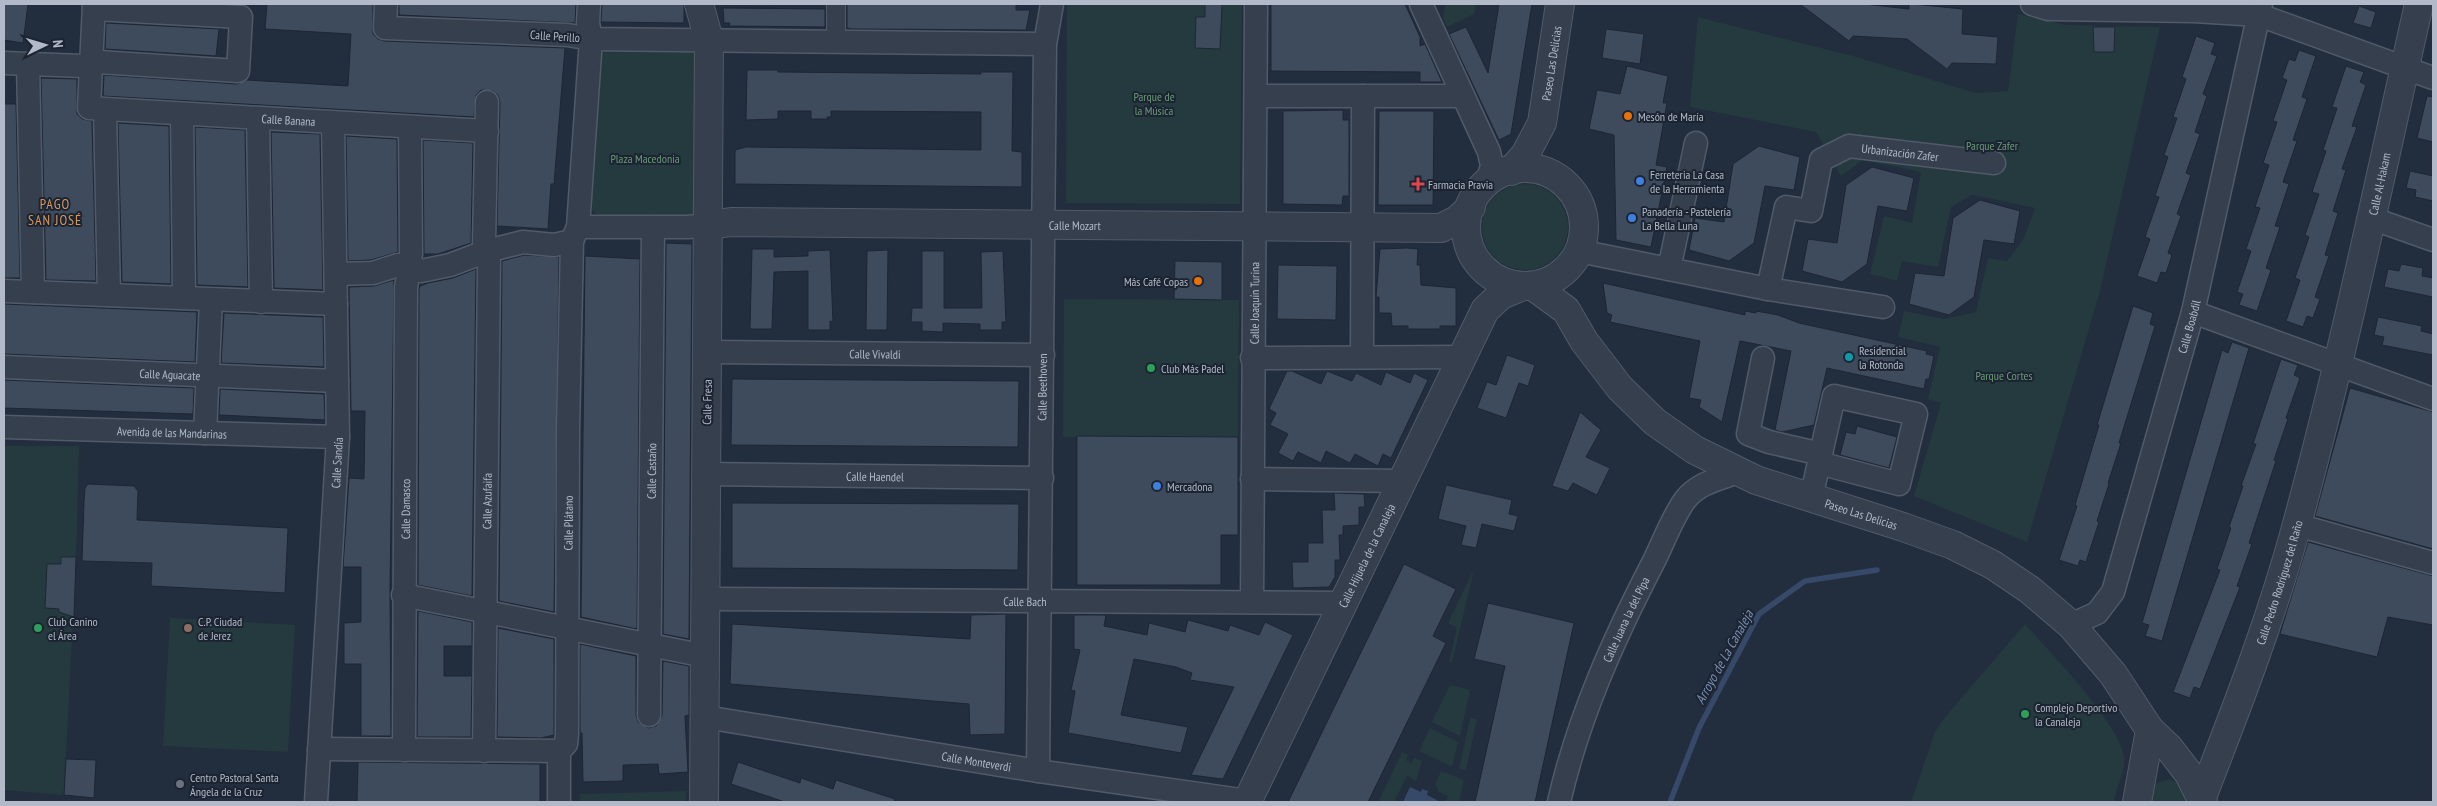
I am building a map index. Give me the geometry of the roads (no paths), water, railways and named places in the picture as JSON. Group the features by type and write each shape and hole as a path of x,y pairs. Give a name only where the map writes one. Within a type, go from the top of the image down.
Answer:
{"street":[{"name":"Calle Perillo","path":"386,4 385,28 568,35 591,39 575,234"},
{"path":"589,4 588,23 591,39 1046,44"},
{"name":"Calle Fresa","path":"700,4 709,40 704,802"},
{"path":"836,4 836,41"},
{"name":"Calle Beethoven","path":"1038,771 1046,44 1052,4"},
{"name":"Calle Joaquín Turina","path":"1252,602 1252,358 1256,4"},
{"path":"1421,4 1489,152 1492,166 1487,182"},
{"name":"Paseo Las Delicias","path":"1511,171 1525,154 1542,123 1560,4"},
{"name":"Calle Al-Hakam","path":"2338,364 2419,4"},
{"path":"2042,5 2194,11 2260,9 2433,78"},
{"path":"4,63 90,64 99,62 238,71 241,18 94,6 90,64 97,109 109,295"},
{"name":"Calle Boabdil","path":"2071,625 2097,613 2114,592 2193,312 2260,9"},
{"path":"28,64 33,292"},
{"path":"1256,96 1463,96"},
{"path":"1362,358 1363,96"},
{"name":"Calle Azufaifa","path":"484,750 489,261 484,242 487,102"},
{"name":"Calle Banana","path":"97,109 486,131"},
{"path":"182,114 184,298"},
{"path":"258,118 261,302"},
{"name":"Calle Sandía","path":"316,802 338,437 334,123"},
{"name":"Paseo Las Delicias","path":"1542,123 1547,144 1568,187"},
{"name":"Calle Damasco","path":"404,750 406,288 412,254 410,127"},
{"path":"1669,269 1696,143"},
{"name":"Urbanización Zafer","path":"1768,289 1786,207 1811,211 1821,160 1849,146 1994,163"},
{"path":"1476,259 1466,231 1475,196 1487,182 1503,173 1520,168 1538,170 1554,176 1568,187 1578,202 1583,219 1583,237 1567,286 1566,310"},
{"path":"1441,228 1456,220 1471,207"},
{"path":"2371,218 2433,240"},
{"name":"Calle Mozart","path":"709,225 731,222 1441,228"},
{"path":"336,274 373,273 398,265 421,270 450,265 487,251 523,242 554,245 575,234 709,225"},
{"name":"Calle Castaño","path":"650,715 654,228"},
{"path":"1441,228 1457,236 1476,259 1498,280 1528,286 1554,279 1568,268 1576,256"},
{"name":"Calle Plátano","path":"559,802 559,751 566,744 567,734 568,430 575,234"},
{"path":"1576,256 1669,269 1768,289 1883,307"},
{"name":"Calle Hijuela de la Canaleja","path":"1476,259 1486,287 1485,310"},
{"name":"Paseo Las Delicias","path":"1528,286 1566,310 1584,341 1620,388 1655,422 1695,450 1738,472 1953,545 1993,566 2030,590 2071,625 2113,674 2150,730 2169,748 2198,791"},
{"name":"Calle Hijuela de la Canaleja","path":"1248,802 1485,310 1501,295 1528,286"},
{"path":"4,290 336,304"},
{"path":"205,433 211,300"},
{"path":"2193,312 2433,399"},
{"name":"Calle Vivaldi","path":"707,352 1043,355"},
{"path":"1252,358 1462,357"},
{"path":"1763,358 1748,434 1769,442 1820,459 1899,484 1916,414 1834,396 1820,459 1811,498"},
{"name":"Calle Pedro Rodríguez del Raño","path":"2198,791 2252,668 2297,525 2338,364"},
{"name":"Calle Aguacate","path":"4,367 337,381"},
{"name":"Avenida de las Mandarinas","path":"4,427 338,437"},
{"name":"Calle Juana la del Pipa","path":"1558,802 1574,746 1624,618 1685,500 1704,483 1738,472"},
{"name":"Calle Haendel","path":"706,474 1042,478"},
{"path":"1252,480 1403,481"},
{"path":"2297,525 2433,564"},
{"path":"404,595 486,610 705,656"},
{"name":"Calle Bach","path":"706,599 1343,603"},
{"name":"Calle Monteverdi","path":"705,717 1038,771 1248,802"},
{"path":"2140,791 2150,730"},
{"path":"319,749 559,751"},
{"path":"2140,791 2152,769 2160,765 2173,765 2198,791"}],"water":[{"path":"1410,787 1421,792 1422,789 1428,791 1427,795 1437,800 1436,802 1403,802"}],"waterway":[{"name":"Arroyo de La Canaleja","path":"1670,802 1699,728 1759,614 1805,581 1877,570"}],"place":[{"name":"Mesón de María","path":"1628,116"},
{"name":"Ferreteria La Casa de la Herramienta","path":"1640,181"},
{"name":"Farmacia Pravia","path":"1418,184"},
{"name":"Panadería - Pastelería La Bella Luna","path":"1632,218"},
{"name":"Más Café Copas","path":"1198,281"},
{"name":"Residencial la Rotonda","path":"1849,357"},
{"name":"Club Más Padel","path":"1151,368"},
{"name":"Mercadona","path":"1157,486"},
{"name":"Club Canino el Área","path":"38,628"},
{"name":"C.P. Ciudad de Jerez","path":"188,628"},
{"name":"Complejo Deportivo la Canaleja","path":"2025,714"},
{"name":"Centro Pastoral Santa Ángela de la Cruz","path":"180,784"}],"district":[{"name":"PAGO SAN JOSÉ","path":"55,212"}],"park label":[{"name":"Parque de la Música","path":"1154,103"},
{"name":"Parque Zafer","path":"1992,145"},
{"name":"Plaza Macedonia","path":"645,158"},
{"name":"Parque Cortes","path":"2004,375"}]}
